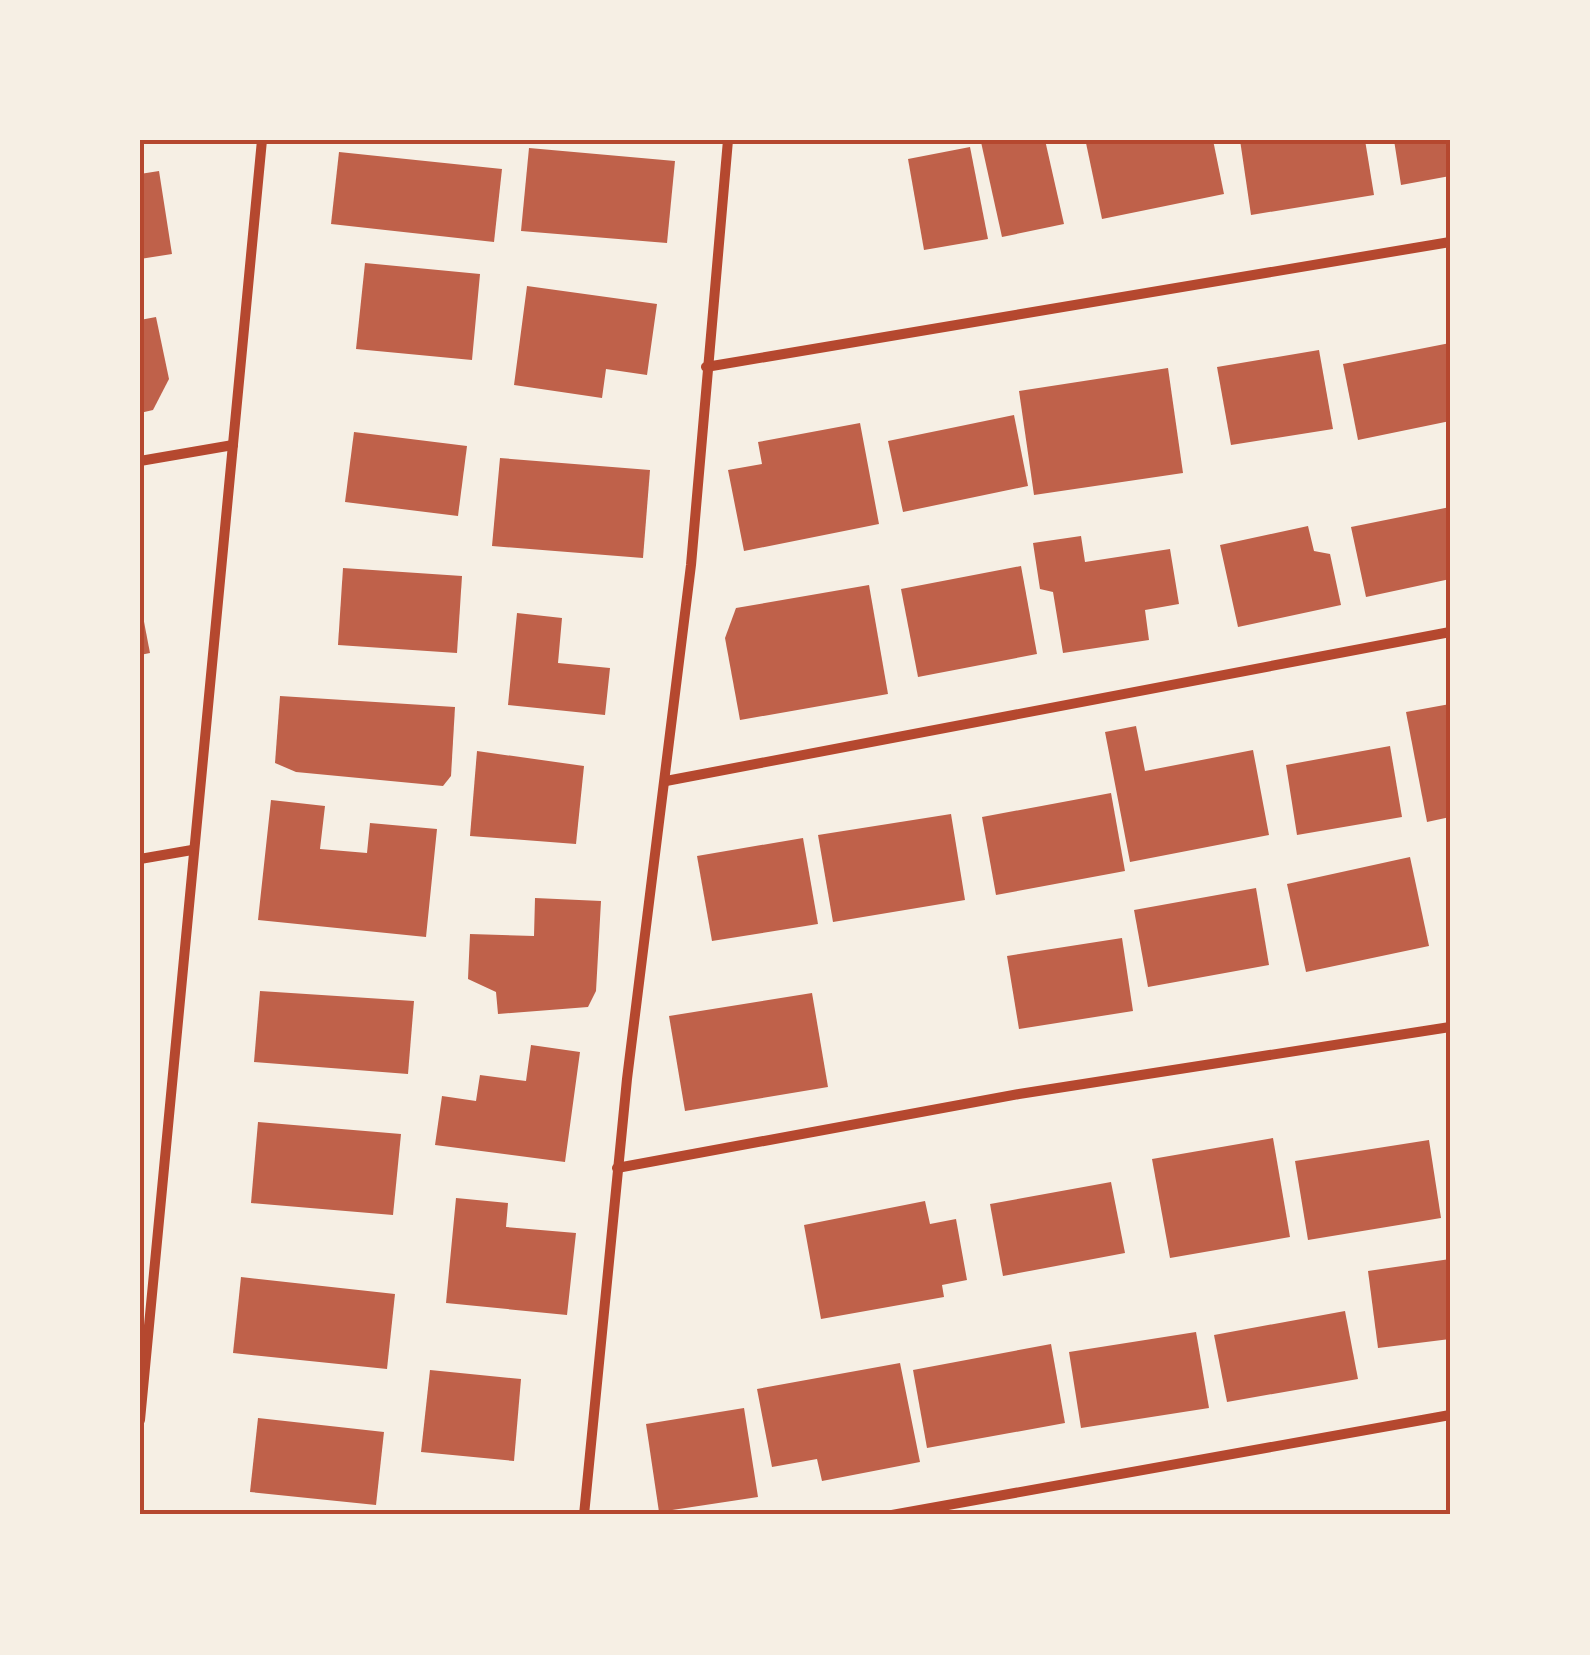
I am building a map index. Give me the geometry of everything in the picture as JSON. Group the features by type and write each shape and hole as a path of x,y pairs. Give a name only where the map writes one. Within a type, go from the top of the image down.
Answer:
{"street":[{"path":"140,1420 262,140"},
{"path":"584,1515 617,1168 691,565 728,140"},
{"path":"706,367 1450,242"},
{"path":"140,461 233,445"},
{"path":"666,782 1450,632"},
{"path":"140,859 192,850"},
{"path":"617,1168 1019,1094 1450,1027"},
{"path":"140,1251 154,1249"},
{"path":"892,1515 1450,1415"}],"building":[{"path":"1045,140 1064,224 1002,237 981,142"},
{"path":"1213,140 1224,194 1102,219 1086,143"},
{"path":"1240,140 1365,140 1374,195 1251,215"},
{"path":"1394,140 1450,140 1450,176 1401,185"},
{"path":"970,147 988,239 924,250 908,159"},
{"path":"529,148 675,161 667,243 521,231"},
{"path":"339,152 502,169 494,242 331,224"},
{"path":"159,171 172,254 140,259 140,174"},
{"path":"365,263 480,274 472,360 356,349"},
{"path":"527,286 657,304 647,375 606,369 602,398 514,385"},
{"path":"156,317 169,379 153,410 140,413 140,320"},
{"path":"1450,343 1450,421 1358,440 1343,364"},
{"path":"1319,350 1333,429 1231,445 1217,367"},
{"path":"1168,368 1183,473 1034,495 1019,391"},
{"path":"1014,415 1028,486 903,512 888,441"},
{"path":"860,423 879,524 744,551 728,470 762,464 758,442"},
{"path":"354,432 467,446 458,516 345,502"},
{"path":"500,458 650,470 643,558 492,546"},
{"path":"1450,507 1450,579 1366,597 1351,527"},
{"path":"1308,526 1314,551 1330,554 1341,605 1238,627 1220,545"},
{"path":"1081,536 1085,562 1170,549 1179,604 1145,610 1149,640 1063,653 1053,592 1040,589 1033,543"},
{"path":"1021,566 1037,654 918,677 901,589"},
{"path":"343,568 462,576 457,653 338,645"},
{"path":"869,585 888,694 740,720 725,638 736,608"},
{"path":"140,601 150,653 140,655"},
{"path":"517,613 562,618 558,663 610,668 605,715 508,705"},
{"path":"280,696 455,707 451,776 443,786 296,772 275,763"},
{"path":"1450,704 1450,817 1427,822 1406,712"},
{"path":"1136,726 1145,771 1253,750 1269,835 1130,862 1105,732"},
{"path":"1390,746 1402,817 1297,835 1286,765"},
{"path":"477,751 584,766 576,844 470,836"},
{"path":"1111,793 1125,871 996,895 982,817"},
{"path":"271,800 325,806 320,849 367,853 370,823 437,829 426,937 258,920"},
{"path":"951,814 965,900 833,922 818,835"},
{"path":"803,838 818,924 712,941 697,856"},
{"path":"1410,857 1429,946 1306,972 1287,884"},
{"path":"1256,888 1269,965 1148,987 1134,910"},
{"path":"535,898 601,901 596,991 588,1007 498,1014 496,992 468,979 470,934 534,936"},
{"path":"1122,938 1133,1011 1019,1029 1007,956"},
{"path":"260,991 414,1001 408,1074 254,1062"},
{"path":"812,993 828,1087 685,1111 669,1016"},
{"path":"531,1045 580,1052 565,1162 435,1145 442,1096 476,1101 480,1075 526,1081"},
{"path":"258,1122 401,1134 393,1215 251,1203"},
{"path":"1273,1138 1290,1237 1170,1258 1152,1159"},
{"path":"1429,1140 1441,1218 1308,1240 1295,1161"},
{"path":"1111,1182 1125,1253 1003,1276 990,1204"},
{"path":"456,1198 508,1203 506,1227 576,1233 567,1315 446,1303"},
{"path":"925,1201 930,1224 956,1219 967,1280 942,1285 944,1297 821,1319 804,1225"},
{"path":"1450,1259 1450,1339 1378,1348 1368,1271"},
{"path":"241,1277 395,1294 387,1369 233,1353"},
{"path":"1345,1311 1358,1379 1227,1402 1214,1335"},
{"path":"1196,1332 1209,1408 1081,1428 1069,1352"},
{"path":"1051,1344 1065,1423 927,1448 913,1370"},
{"path":"900,1363 920,1462 822,1481 817,1459 772,1467 757,1389"},
{"path":"430,1370 521,1379 514,1461 421,1452"},
{"path":"744,1408 758,1497 659,1512 646,1424"},
{"path":"258,1418 384,1432 376,1505 250,1492"}]}
